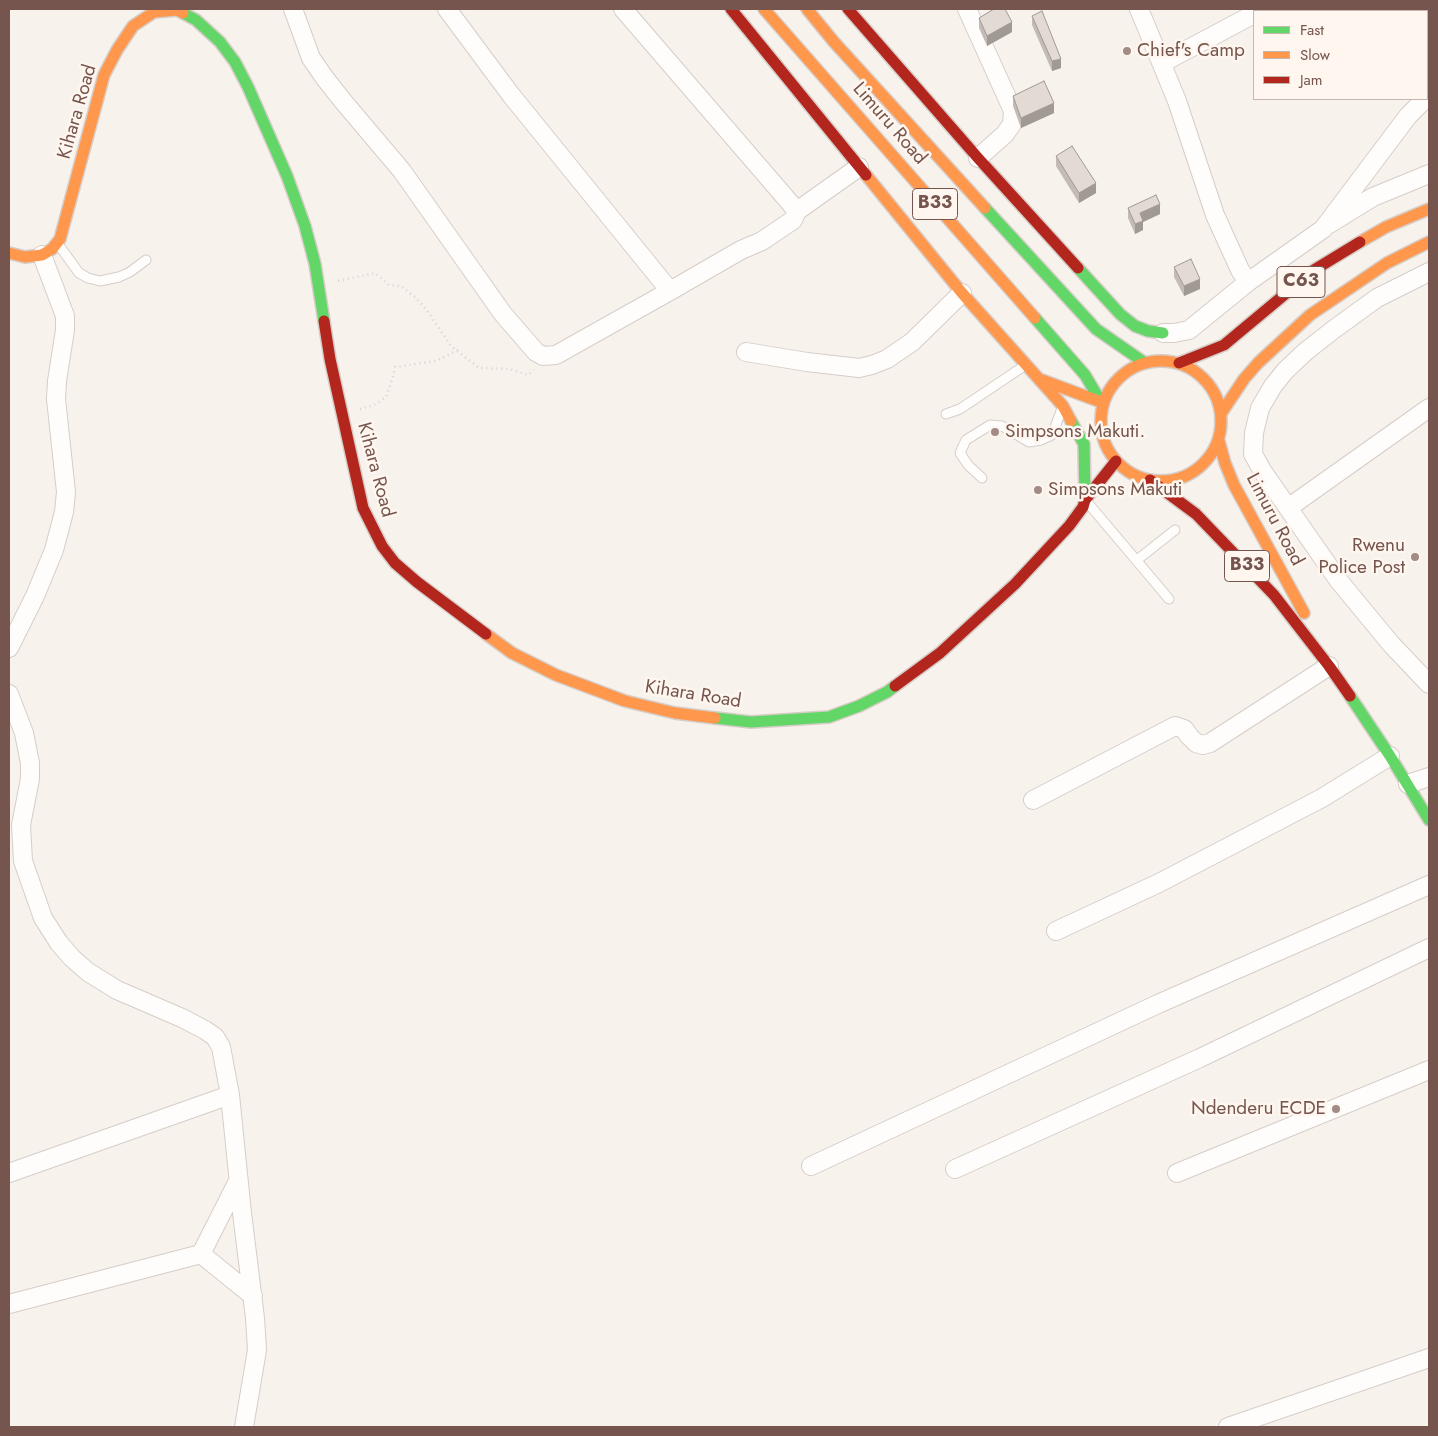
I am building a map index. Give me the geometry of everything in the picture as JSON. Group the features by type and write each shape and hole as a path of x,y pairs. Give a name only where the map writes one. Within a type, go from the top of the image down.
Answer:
{"main road":[{"path":"731,9 962,293 1063,406 1084,444 1085,500"},
{"name":"Limuru Road","path":"764,9 1085,375 1101,402"},
{"name":"Limuru Road","path":"807,9 1078,311 1096,328 1145,363"},
{"path":"848,9 978,158 1120,314 1135,326 1148,331 1162,333"},
{"name":"Kihara Road","path":"57,243 66,220 104,75 117,50 133,26 154,12 187,11 220,42 235,62 287,176 305,226 315,264 330,359 363,508 382,546 396,563 448,606 512,653 556,675 625,701 675,713 751,722 829,717 859,706 887,692 940,653 1015,584 1069,526 1085,500 1116,461"},
{"name":"C63","path":"1179,363 1224,345 1314,270 1386,227 1429,209"},
{"name":"C63","path":"1222,412 1244,379 1258,363 1310,315 1387,263 1429,242"},
{"path":"9,253 25,257 42,255 52,249 57,243"},
{"path":"1145,363 1179,363 1198,373 1216,395 1222,412 1223,428 1220,441 1207,460 1189,475 1169,480 1150,480 1132,473 1116,461 1106,449 1100,419 1101,402 1117,378 1131,369 1145,363"},
{"path":"1039,379 1101,402"},
{"name":"Limuru Road","path":"1220,441 1225,463 1234,485 1302,608 1329,666"},
{"name":"Limuru Road","path":"1150,480 1196,514 1274,595 1329,666 1390,756 1429,820"}],"street":[{"path":"293,9 311,58 324,77 402,171 503,314 536,352 543,356 556,355 741,250 762,241 793,220 796,211 859,167"},
{"path":"447,9 511,95 670,291"},
{"path":"623,9 796,211"},
{"path":"967,9 1013,111 1012,124 1005,134 978,158"},
{"path":"1139,9 1162,63 1192,144 1214,215 1240,270 1248,282"},
{"path":"1162,63 1253,15"},
{"path":"1323,229 1408,116 1424,100"},
{"path":"1162,333 1190,330 1248,282 1323,229 1373,198 1429,174"},
{"path":"9,648 35,596 54,550 64,512 66,492 56,398 65,330 65,316 42,255"},
{"path":"1429,272 1377,298 1305,352 1285,371 1273,386 1260,408 1254,433 1253,454 1263,472 1338,581 1391,644 1429,684"},
{"path":"746,352 859,368 872,365 887,359 912,342 962,293"},
{"path":"1288,508 1429,408"},
{"path":"1033,800 1175,726 1184,729 1196,743 1204,745 1329,666"},
{"path":"9,694 24,733 30,763 30,779 21,825 23,861 43,918 59,943 88,972 117,990 205,1030 215,1037 222,1047 230,1095 238,1181 253,1296 257,1350 244,1427"},
{"path":"1056,931 1159,883 1314,802 1390,756"},
{"path":"1408,784 1429,777"},
{"path":"811,1166 1158,1004 1429,885"},
{"path":"954,1169 1200,1058 1429,948"},
{"path":"1177,1173 1429,1070"},
{"path":"9,1173 230,1095"},
{"path":"9,1304 201,1254 238,1181"},
{"path":"201,1254 253,1296"},
{"path":"1228,1427 1429,1358"}],"lane":[{"path":"57,243 79,273 100,281 130,272 146,260"},
{"path":"946,414 960,409 1027,364"},
{"path":"982,478 968,466 960,453 966,440 990,425 1002,426 1029,442 1041,440 1052,435 1063,406"},
{"path":"1085,500 1169,599"},
{"path":"1137,560 1176,530"}],"path":[{"path":"318,284 375,273 389,285 401,286 416,298 426,309 451,346 479,368 510,369 528,375 535,370"},
{"path":"343,416 374,406 386,397 395,368 436,361 458,350"}],"building":[{"path":"994,9 1005,9 1012,22 987,36 979,18"},
{"path":"1042,11 1061,59 1052,61 1032,16"},
{"path":"1044,81 1054,103 1021,118 1013,96"},
{"path":"1072,146 1096,183 1079,193 1056,156"},
{"path":"1156,195 1160,204 1140,213 1143,221 1135,224 1128,208"},
{"path":"1191,259 1200,279 1184,286 1174,267"}],"traffic: fast":[{"path":"183,13 196,20 220,42 235,62 248,87 287,176 305,226 315,264 324,321"},
{"path":"985,208 1096,329 1145,363"},
{"path":"1078,268 1120,314 1135,326 1148,331 1163,333"},
{"path":"1035,318 1085,375 1101,402"},
{"path":"1071,421 1084,444 1085,500"},
{"path":"715,718 751,722 829,717 859,706 895,686"},
{"path":"1350,696 1429,820"}],"traffic: slow":[{"path":"764,9 1035,318"},
{"path":"807,9 834,42 985,208"},
{"path":"9,253 25,257 42,255 52,249 60,239 104,75 117,50 133,26 154,12 177,10 183,13"},
{"path":"866,175 962,293 1063,406 1071,421"},
{"path":"1360,242 1386,227 1429,209"},
{"path":"1222,412 1244,379 1258,363 1310,315 1387,263 1429,242"},
{"path":"1161,361 1184,365 1204,378 1217,398 1221,421 1217,444 1204,464 1184,477 1161,481 1138,477 1118,464 1105,444 1101,421 1105,398 1118,378 1138,365 1161,361"},
{"path":"1042,380 1101,402"},
{"path":"1219,441 1234,485 1304,613"},
{"path":"486,634 512,653 556,675 625,701 675,713 715,718"}],"traffic: jam":[{"path":"731,9 866,175"},
{"path":"848,9 978,158 1078,268"},
{"path":"1179,363 1224,345 1314,270 1360,242"},
{"path":"324,321 330,359 363,508 382,546 395,563 417,582 486,634"},
{"path":"895,686 940,653 1015,584 1069,526 1083,507 1085,500 1116,461"},
{"path":"1150,480 1196,514 1274,595 1350,696"}],"place":[{"name":"Chief's Camp","path":"1127,51"},
{"name":"Simpsons Makuti.","path":"995,432"},
{"name":"Simpsons Makuti","path":"1038,490"},
{"name":"Rwenu Police Post","path":"1415,557"},
{"name":"Ndenderu ECDE","path":"1336,1109"}]}
